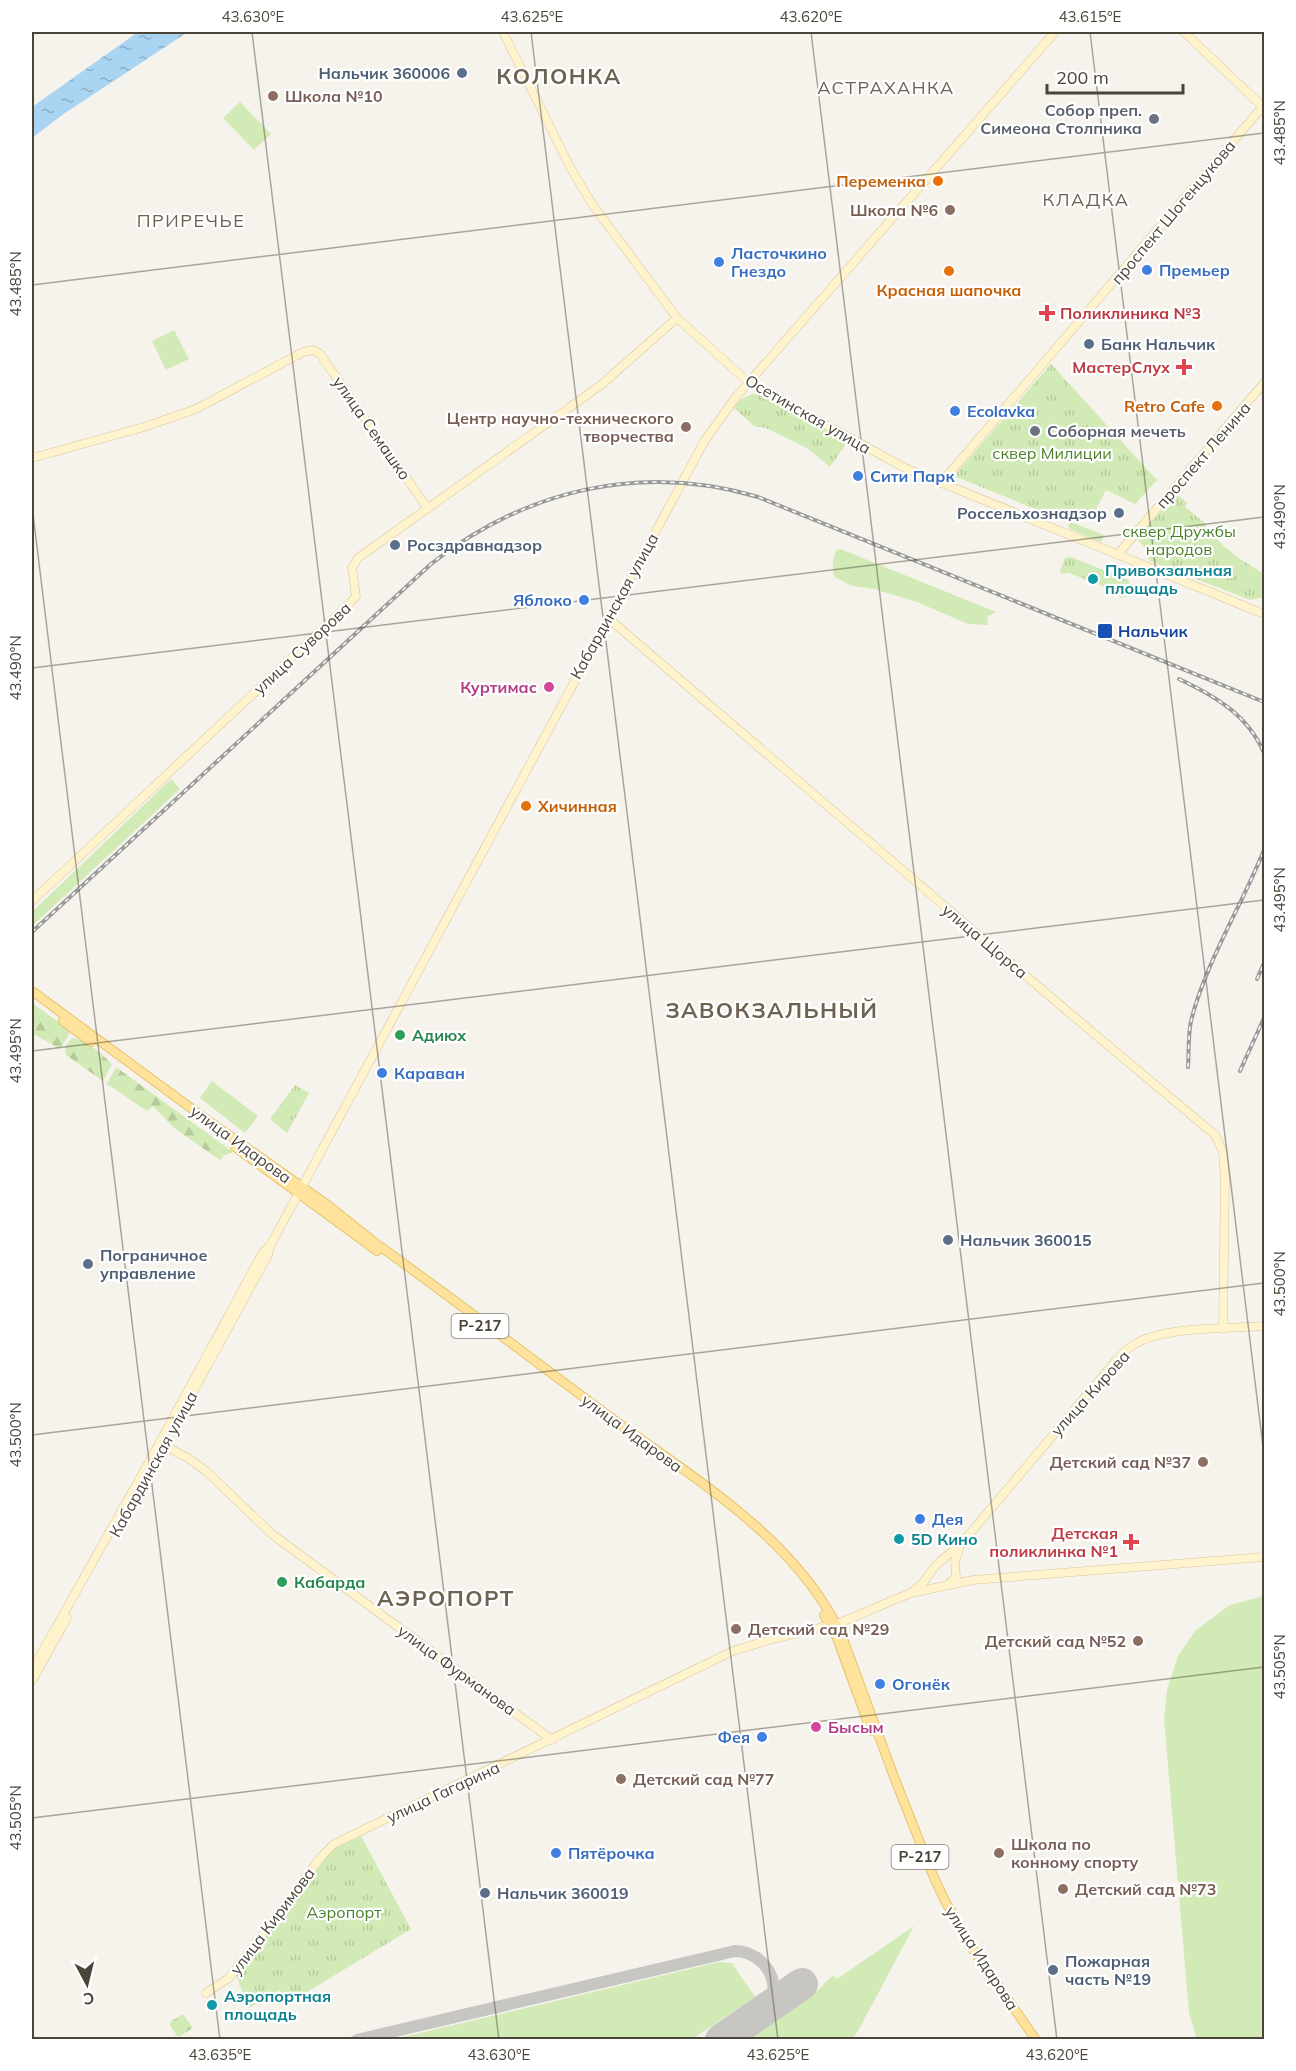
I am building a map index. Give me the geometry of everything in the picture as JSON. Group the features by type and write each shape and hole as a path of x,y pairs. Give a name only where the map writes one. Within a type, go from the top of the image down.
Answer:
{"main road":[{"name":"Осетинская улица","path":"503,32 570,167 592,204 677,318 748,382 887,460 1264,614"},
{"name":"Кабардинская улица","path":"32,1681 268,1255 270,1246 299,1190 705,440 748,382 1055,32"},
{"path":"1184,32 1264,106"},
{"name":"проспект Шогенцукова","path":"941,483 1264,106"},
{"name":"улица Суворова","path":"32,902 355,598 352,568 358,558 610,379 677,318"},
{"name":"улица Семашко","path":"32,458 144,427 196,409 303,352 314,350 320,354 428,509"},
{"name":"проспект Ленина","path":"1118,554 1264,383"},
{"name":"улица Щорса","path":"608,618 1215,1136 1223,1152 1225,1178 1223,1329"},
{"name":"улица Идарова","path":"32,991 756,1533 794,1570 834,1625 929,1881 952,1925 1029,2040"},
{"name":"улица Идарова","path":"32,998 711,1491 782,1550 801,1570 834,1625 940,1890 963,1934 1036,2040"},
{"name":"улица Кирова","path":"939,1562 961,1544 1130,1347 1160,1335 1264,1326"},
{"name":"Кабардинская улица","path":"32,1670 162,1444"},
{"name":"улица Фурманова","path":"162,1444 206,1471 273,1535 552,1740"},
{"path":"945,1586 955,1580 956,1556 961,1544"},
{"path":"910,1593 973,1580 1264,1557"},
{"path":"910,1593 923,1583 939,1562 948,1562 973,1580"},
{"path":"932,1571 934,1582 945,1586"},
{"name":"улица Гагарина","path":"334,1844 733,1651 772,1639 834,1625 910,1593"},
{"name":"улица Киримова","path":"206,1993 229,1978 317,1862 334,1844"}],"green space":[{"path":"240,102 271,134 254,150 223,118"},
{"path":"174,330 189,359 166,370 152,341"},
{"name":"сквер Милиции","path":"1051,364 1157,480 1135,504 1106,490 1095,511 1064,515 1062,520 954,476"},
{"path":"752,394 760,394 848,441 830,467 807,448 766,428 754,426 734,408 740,400"},
{"name":"сквер Дружбы народов","path":"1177,494 1187,503 1185,507 1205,523 1209,534 1213,533 1229,551 1264,574 1264,597 1250,600 1150,561 1143,545 1136,539"},
{"path":"1069,523 1104,535 1101,542 1070,529"},
{"path":"841,549 996,612 987,617 988,625 968,624 917,602 874,589 852,586 835,577 833,564 836,550"},
{"path":"1071,557 1128,580 1131,586 1126,597 1120,598 1118,592 1069,573 1062,574 1060,570 1065,558"},
{"path":"171,779 180,789 32,926 32,912"},
{"path":"32,1003 71,1031 60,1049 32,1033"},
{"path":"72,1038 89,1044 112,1064 103,1081 66,1055 65,1046"},
{"path":"116,1067 233,1152 223,1156 220,1160 174,1128 153,1106 147,1111 107,1084"},
{"path":"212,1081 258,1116 245,1133 200,1098"},
{"path":"295,1085 309,1093 287,1133 270,1119"},
{"path":"1264,1596 1264,2039 1197,2039 1189,2013 1164,1718 1167,1690 1178,1656 1196,1630 1230,1605"},
{"name":"Аэропорт","path":"361,1836 411,1929 302,1995 286,2002 279,1990 249,2008 236,1975 328,1854 335,1848"},
{"path":"914,1926 852,2039 749,2039 811,1997 833,1975 837,1979"},
{"path":"719,1962 732,1963 755,1997 692,2039 395,2039"},
{"path":"183,2014 193,2028 178,2037 170,2026 170,2022"}],"water":[{"path":"138,32 188,32 65,113 32,138 32,107"}],"taxiway":[{"path":"357,2040 735,1951 756,1958 770,1974 773,1994 761,2012"}],"runway":[{"path":"721,2040 802,1984"}],"railway":[{"path":"32,932 431,564 467,538 505,517 545,501 586,490 628,483 671,482 714,487 758,497 1264,702"},
{"path":"1179,679 1205,692 1240,717 1264,753"},
{"path":"1188,1067 1190,1026 1197,1000 1214,956 1264,850"},
{"path":"1257,979 1264,963"},
{"path":"1240,1071 1264,1018"}],"place":[{"name":"Нальчик 360006","path":"462,73"},
{"name":"Школа №10","path":"273,96"},
{"name":"Собор преп. Симеона Столпника","path":"1154,119"},
{"name":"Переменка","path":"938,181"},
{"name":"Школа №6","path":"950,210"},
{"name":"Ласточкино Гнездо","path":"719,262"},
{"name":"Премьер","path":"1147,270"},
{"name":"Красная шапочка","path":"949,271"},
{"name":"Поликлиника №3","path":"1047,313"},
{"name":"Банк Нальчик","path":"1089,344"},
{"name":"МастерСлух","path":"1184,367"},
{"name":"Retro Cafe","path":"1217,406"},
{"name":"Ecolavka","path":"955,411"},
{"name":"Центр научно-технического творчества","path":"686,427"},
{"name":"Соборная мечеть","path":"1035,431"},
{"name":"Сити Парк","path":"858,476"},
{"name":"Россельхознадзор","path":"1119,513"},
{"name":"Росздравнадзор","path":"395,545"},
{"name":"Привокзальная площадь","path":"1093,579"},
{"name":"Яблоко","path":"584,600"},
{"name":"Нальчик","path":"1105,631"},
{"name":"Куртимас","path":"549,687"},
{"name":"Хичинная","path":"526,806"},
{"name":"Адиюх","path":"400,1035"},
{"name":"Караван","path":"382,1073"},
{"name":"Нальчик 360015","path":"948,1240"},
{"name":"Пограничное управление","path":"88,1264"},
{"name":"Детский сад №37","path":"1203,1462"},
{"name":"Дея","path":"920,1519"},
{"name":"5D Кино","path":"899,1539"},
{"name":"Детская поликлинка №1","path":"1131,1542"},
{"name":"Кабарда","path":"282,1582"},
{"name":"Детский сад №29","path":"736,1629"},
{"name":"Детский сад №52","path":"1138,1641"},
{"name":"Огонёк","path":"880,1684"},
{"name":"Бысым","path":"816,1727"},
{"name":"Фея","path":"762,1737"},
{"name":"Детский сад №77","path":"621,1779"},
{"name":"Пятёрочка","path":"556,1853"},
{"name":"Школа по конному спорту","path":"999,1853"},
{"name":"Детский сад №73","path":"1063,1889"},
{"name":"Нальчик 360019","path":"485,1893"},
{"name":"Пожарная часть №19","path":"1053,1970"},
{"name":"Аэропортная площадь","path":"212,2005"}],"district":[{"name":"КОЛОНКА","path":"559,76"},
{"name":"АСТРАХАНКА","path":"886,88"},
{"name":"КЛАДКА","path":"1086,200"},
{"name":"ПРИРЕЧЬЕ","path":"191,221"},
{"name":"ЗАВОКЗАЛЬНЫЙ","path":"772,1010"},
{"name":"АЭРОПОРТ","path":"446,1598"}]}
